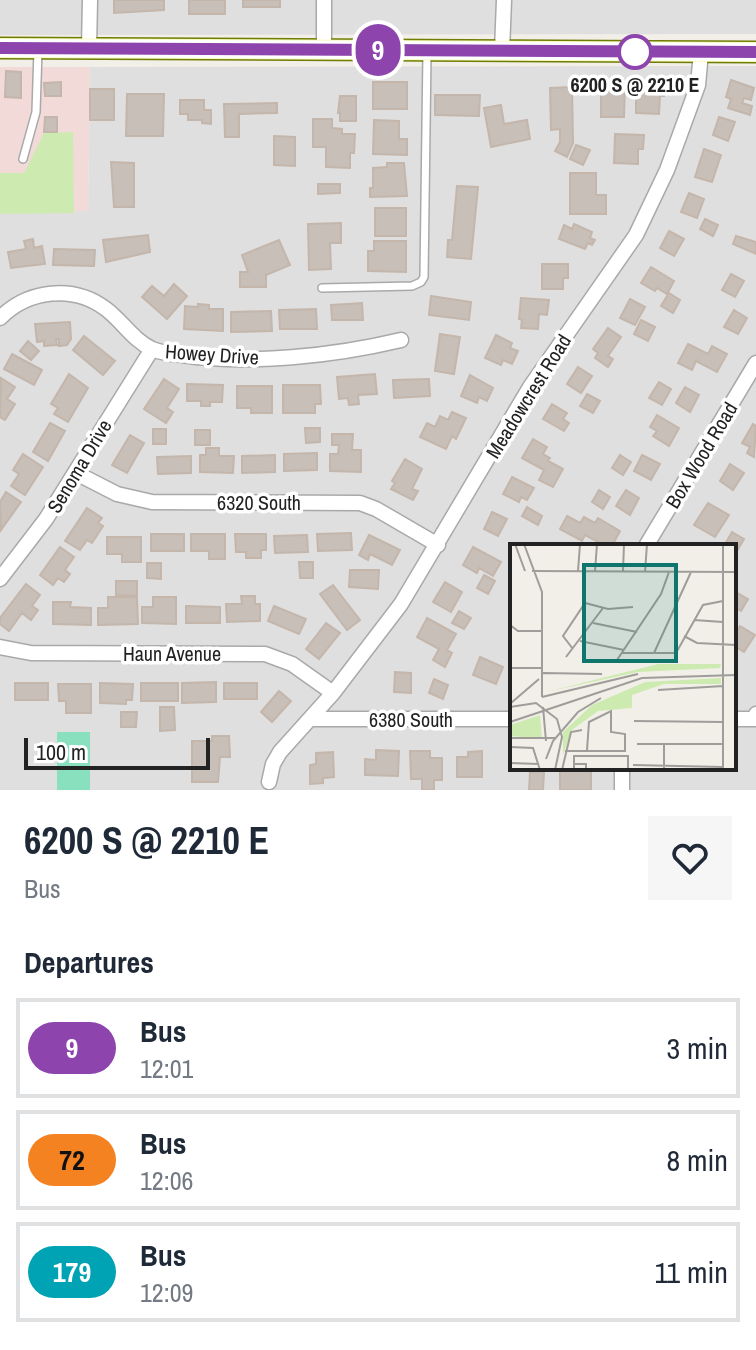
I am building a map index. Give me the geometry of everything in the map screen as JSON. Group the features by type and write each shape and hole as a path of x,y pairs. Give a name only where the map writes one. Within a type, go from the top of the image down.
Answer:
{"main road":[{"path":"0,48 756,52"}],"street":[{"path":"89,48 90,0"},
{"path":"324,0 324,50"},
{"path":"502,51 504,0"},
{"name":"Meadowcrest Road","path":"269,782 276,757 333,693 388,622 438,545 544,365 636,235 667,170 698,85 701,52"},
{"name":"Howey Drive","path":"0,318 34,296 55,293 77,295 105,308 134,337 152,349 193,357 283,357 401,340"},
{"name":"Senoma Drive","path":"0,579 36,534 152,349"},
{"name":"Box Wood Road","path":"647,544 756,363"},
{"name":"6320 South","path":"76,473 117,494 152,502 360,503 438,545"},
{"name":"Haun Avenue","path":"0,647 31,653 265,654 292,664 333,693"},
{"path":"736,719 756,716"},
{"name":"6380 South","path":"311,719 510,719"}],"lane":[{"path":"23,159 36,112 38,48"},
{"path":"322,288 412,286 424,277 427,51"}],"shaded area":[{"path":"0,0 756,0 756,34 0,35"},
{"path":"756,66 756,790 0,790 0,214 88,210 90,67"},
{"path":"0,67 90,67 88,211 0,214"}],"green space":[{"path":"73,132 74,213 0,214 0,173 24,173 44,133"},
{"path":"57,732 90,732 90,790 57,790"}],"building":[{"path":"114,0 164,0 164,10 114,13"},
{"path":"189,0 225,0 225,14 189,14"},
{"path":"243,0 280,0 280,7 243,7"},
{"path":"6,71 21,72 21,98 5,97"},
{"path":"731,80 754,88 751,100 744,98 742,103 752,106 750,115 728,108 731,99 726,97"},
{"path":"61,82 61,96 45,96 44,83"},
{"path":"373,82 407,82 407,109 373,109"},
{"path":"636,82 664,82 659,114 636,113"},
{"path":"601,84 625,85 624,117 601,117"},
{"path":"572,87 573,143 567,157 555,151 560,142 560,129 551,130 550,88"},
{"path":"90,89 114,89 114,120 90,120"},
{"path":"127,94 164,94 163,136 126,136"},
{"path":"435,95 480,95 479,116 435,115"},
{"path":"340,96 356,96 356,121 340,121"},
{"path":"180,100 204,100 204,110 211,110 211,124 188,120 188,114 180,114"},
{"path":"277,103 277,113 239,114 239,137 225,137 224,104"},
{"path":"501,105 504,124 527,120 530,139 491,147 484,108"},
{"path":"45,117 57,117 57,132 44,132"},
{"path":"719,117 735,122 728,141 713,135"},
{"path":"313,119 332,119 332,128 342,129 342,134 355,134 350,168 326,167 326,147 313,147"},
{"path":"374,120 399,121 399,139 407,139 407,155 373,154"},
{"path":"615,134 644,135 643,149 638,149 638,164 614,163"},
{"path":"274,136 295,137 295,166 274,165"},
{"path":"576,145 590,150 583,165 570,159"},
{"path":"704,149 721,155 712,182 695,177"},
{"path":"111,162 134,163 134,207 114,207"},
{"path":"387,163 404,163 407,196 370,197 373,168 387,167"},
{"path":"570,173 596,173 596,195 606,195 606,214 570,214"},
{"path":"318,184 340,184 340,193 318,194"},
{"path":"457,186 478,187 471,259 447,257 448,240 452,240"},
{"path":"689,193 704,199 697,218 681,212"},
{"path":"375,208 406,208 406,236 375,236"},
{"path":"705,219 718,225 713,236 700,229"},
{"path":"341,223 341,243 330,243 331,269 309,270 308,224"},
{"path":"574,224 592,232 590,238 595,240 592,245 588,243 585,249 559,239 564,225 572,229"},
{"path":"669,231 684,239 674,256 660,248"},
{"path":"148,235 150,252 106,262 103,240"},
{"path":"736,236 756,242 756,254 733,244"},
{"path":"33,239 34,248 42,246 45,264 11,268 8,252 26,249 24,241"},
{"path":"279,240 290,265 266,275 266,287 240,287 240,272 248,272 242,255"},
{"path":"374,241 406,241 406,272 368,271 368,251 374,251"},
{"path":"54,249 95,250 94,266 53,265"},
{"path":"542,264 568,264 568,278 563,278 563,289 542,289"},
{"path":"651,267 674,281 667,294 641,283"},
{"path":"731,274 744,281 735,297 722,290"},
{"path":"174,284 187,296 167,319 142,297 152,286 164,296"},
{"path":"669,293 680,300 673,313 661,306"},
{"path":"431,296 471,302 469,320 429,315"},
{"path":"521,298 549,300 547,315 539,314 538,329 521,328"},
{"path":"630,299 645,307 635,325 620,318"},
{"path":"362,303 363,320 332,320 331,305"},
{"path":"198,304 209,305 209,309 223,309 223,331 184,329 185,306 198,307"},
{"path":"316,309 317,329 280,329 279,310"},
{"path":"734,310 747,318 738,334 724,327"},
{"path":"271,311 272,331 231,332 231,312"},
{"path":"641,320 655,327 648,341 634,334"},
{"path":"70,322 71,339 67,345 59,346 59,339 56,339 57,345 44,346 44,341 37,342 35,324"},
{"path":"608,328 621,337 608,356 613,359 608,367 595,358 598,353 593,349"},
{"path":"440,334 460,337 454,374 435,371"},
{"path":"496,335 512,343 510,348 518,351 512,364 503,360 501,365 485,358"},
{"path":"84,336 115,361 103,375 73,350"},
{"path":"28,341 39,351 31,360 20,351"},
{"path":"688,344 708,354 712,346 727,354 717,372 696,361 692,370 678,363"},
{"path":"12,354 42,370 34,385 4,369"},
{"path":"578,367 592,376 581,393 567,384"},
{"path":"69,374 88,388 68,422 54,414 58,408 51,404"},
{"path":"375,374 377,394 358,395 359,404 349,405 348,398 339,399 337,377"},
{"path":"470,375 493,388 487,401 479,397 477,403 461,396"},
{"path":"1,378 15,387 7,399 15,404 5,420 0,417"},
{"path":"164,379 179,389 167,408 173,412 166,423 144,409"},
{"path":"429,379 430,396 394,398 393,380"},
{"path":"659,382 671,389 662,405 649,398"},
{"path":"187,384 223,385 222,402 201,406 201,401 187,401"},
{"path":"283,385 320,385 321,404 315,404 315,413 283,413"},
{"path":"237,386 272,386 272,413 251,413 251,408 237,408"},
{"path":"685,387 699,395 690,412 676,403"},
{"path":"587,394 600,401 593,413 580,406"},
{"path":"552,404 567,413 563,419 569,423 564,431 543,419"},
{"path":"452,412 466,418 456,439 452,436 446,449 420,437 427,423 435,427 440,416 448,420"},
{"path":"657,415 679,428 669,446 653,436 657,431 650,427"},
{"path":"50,423 65,431 48,461 33,452"},
{"path":"753,424 756,426 754,457 747,453 750,447 742,443"},
{"path":"305,428 320,428 320,442 306,443"},
{"path":"153,429 166,429 166,444 153,444"},
{"path":"195,430 210,430 210,445 195,445"},
{"path":"332,434 353,434 352,450 361,450 361,472 330,471 330,454 338,454 339,445 332,445"},
{"path":"130,435 144,443 127,473 112,465"},
{"path":"533,439 547,447 543,454 550,458 548,461 563,469 553,487 539,480 544,470 522,458"},
{"path":"206,448 219,448 219,456 234,456 233,473 200,472 200,455 206,455"},
{"path":"317,453 317,470 284,471 284,454"},
{"path":"23,454 43,467 25,495 11,486 19,474 13,470"},
{"path":"275,455 275,472 242,473 242,456"},
{"path":"620,455 631,462 623,475 612,468"},
{"path":"642,455 660,464 651,480 634,471"},
{"path":"191,456 191,473 158,474 157,457"},
{"path":"405,459 422,469 412,489 418,491 413,500 391,489 395,483 392,481"},
{"path":"730,464 744,473 733,490 720,481"},
{"path":"512,477 534,488 527,500 521,497 519,502 503,494"},
{"path":"599,490 610,497 603,509 592,502"},
{"path":"626,490 639,498 630,515 616,506"},
{"path":"6,492 21,502 1,530 0,502"},
{"path":"708,503 729,515 715,537 694,525"},
{"path":"527,507 542,516 538,525 522,516"},
{"path":"87,508 102,518 98,523 103,526 92,543 87,540 80,550 65,541"},
{"path":"492,512 507,519 498,536 484,529"},
{"path":"567,516 580,523 584,517 595,523 598,518 620,531 613,544 602,544 585,535 582,541 560,529"},
{"path":"732,532 744,539 736,553 736,544 725,544"},
{"path":"351,533 352,550 318,551 317,534"},
{"path":"151,534 184,534 184,551 151,551"},
{"path":"191,534 225,534 225,559 209,559 209,551 191,551"},
{"path":"235,534 266,534 266,550 261,550 261,558 246,558 246,552 236,552"},
{"path":"307,535 308,552 275,553 274,536"},
{"path":"369,535 400,550 392,565 370,554 368,560 359,555"},
{"path":"107,537 141,537 141,562 122,562 122,554 107,554"},
{"path":"60,547 74,557 65,570 70,574 64,582 58,578 53,585 40,575"},
{"path":"473,547 501,562 493,576 479,568 477,573 463,565"},
{"path":"299,562 313,562 313,578 300,578"},
{"path":"147,563 161,563 161,579 147,578"},
{"path":"350,570 379,570 378,589 349,587"},
{"path":"484,575 495,581 488,594 477,588"},
{"path":"116,581 137,581 137,596 116,595"},
{"path":"445,582 462,592 451,612 433,602"},
{"path":"26,584 40,595 32,606 38,610 31,620 22,613 9,631 0,624 0,618"},
{"path":"333,585 360,620 347,630 320,594"},
{"path":"736,592 748,599 741,611 736,608"},
{"path":"241,596 255,596 255,604 260,604 260,621 227,622 226,604 242,604"},
{"path":"108,597 137,597 138,624 98,625 98,608 108,608"},
{"path":"153,597 176,597 176,624 142,623 142,607 153,607"},
{"path":"53,602 71,602 70,607 91,608 91,625 53,624"},
{"path":"186,606 220,607 220,623 186,623"},
{"path":"274,606 306,619 299,634 268,621"},
{"path":"459,611 471,618 464,629 452,623"},
{"path":"427,618 456,634 447,650 452,653 445,667 433,660 439,649 417,637"},
{"path":"326,623 340,633 319,659 306,649"},
{"path":"740,626 755,635 744,652 736,647 736,633"},
{"path":"480,657 503,667 496,684 473,675"},
{"path":"395,672 411,673 411,693 394,692"},
{"path":"434,679 448,685 443,699 429,693"},
{"path":"216,682 216,702 182,703 182,683"},
{"path":"15,683 48,683 48,700 15,700"},
{"path":"100,683 133,684 132,700 126,700 126,704 100,703"},
{"path":"141,683 178,683 178,701 141,701"},
{"path":"224,683 257,683 257,699 224,699"},
{"path":"58,684 91,684 91,713 66,713 66,701 59,701"},
{"path":"279,691 291,701 272,722 261,712"},
{"path":"160,707 174,707 175,730 160,731"},
{"path":"121,712 137,712 136,727 121,727"},
{"path":"212,736 229,736 230,757 220,757 218,782 192,782 192,741 212,741"},
{"path":"376,750 399,751 398,776 365,775 365,759 376,760"},
{"path":"410,751 430,751 430,758 442,758 442,780 434,780 434,790 422,790 422,779 411,779"},
{"path":"482,751 482,777 457,777 457,757 468,757 468,752"},
{"path":"333,752 334,777 323,778 323,783 310,784 310,765 316,764 316,753"},
{"path":"560,770 591,770 591,790 560,790"},
{"path":"530,772 544,772 543,790 529,790"}],"bus line":[{"name":"9","path":"0,48 756,52"}],"place":[{"name":"6200 S @ 2210 E","path":"635,52"}]}
